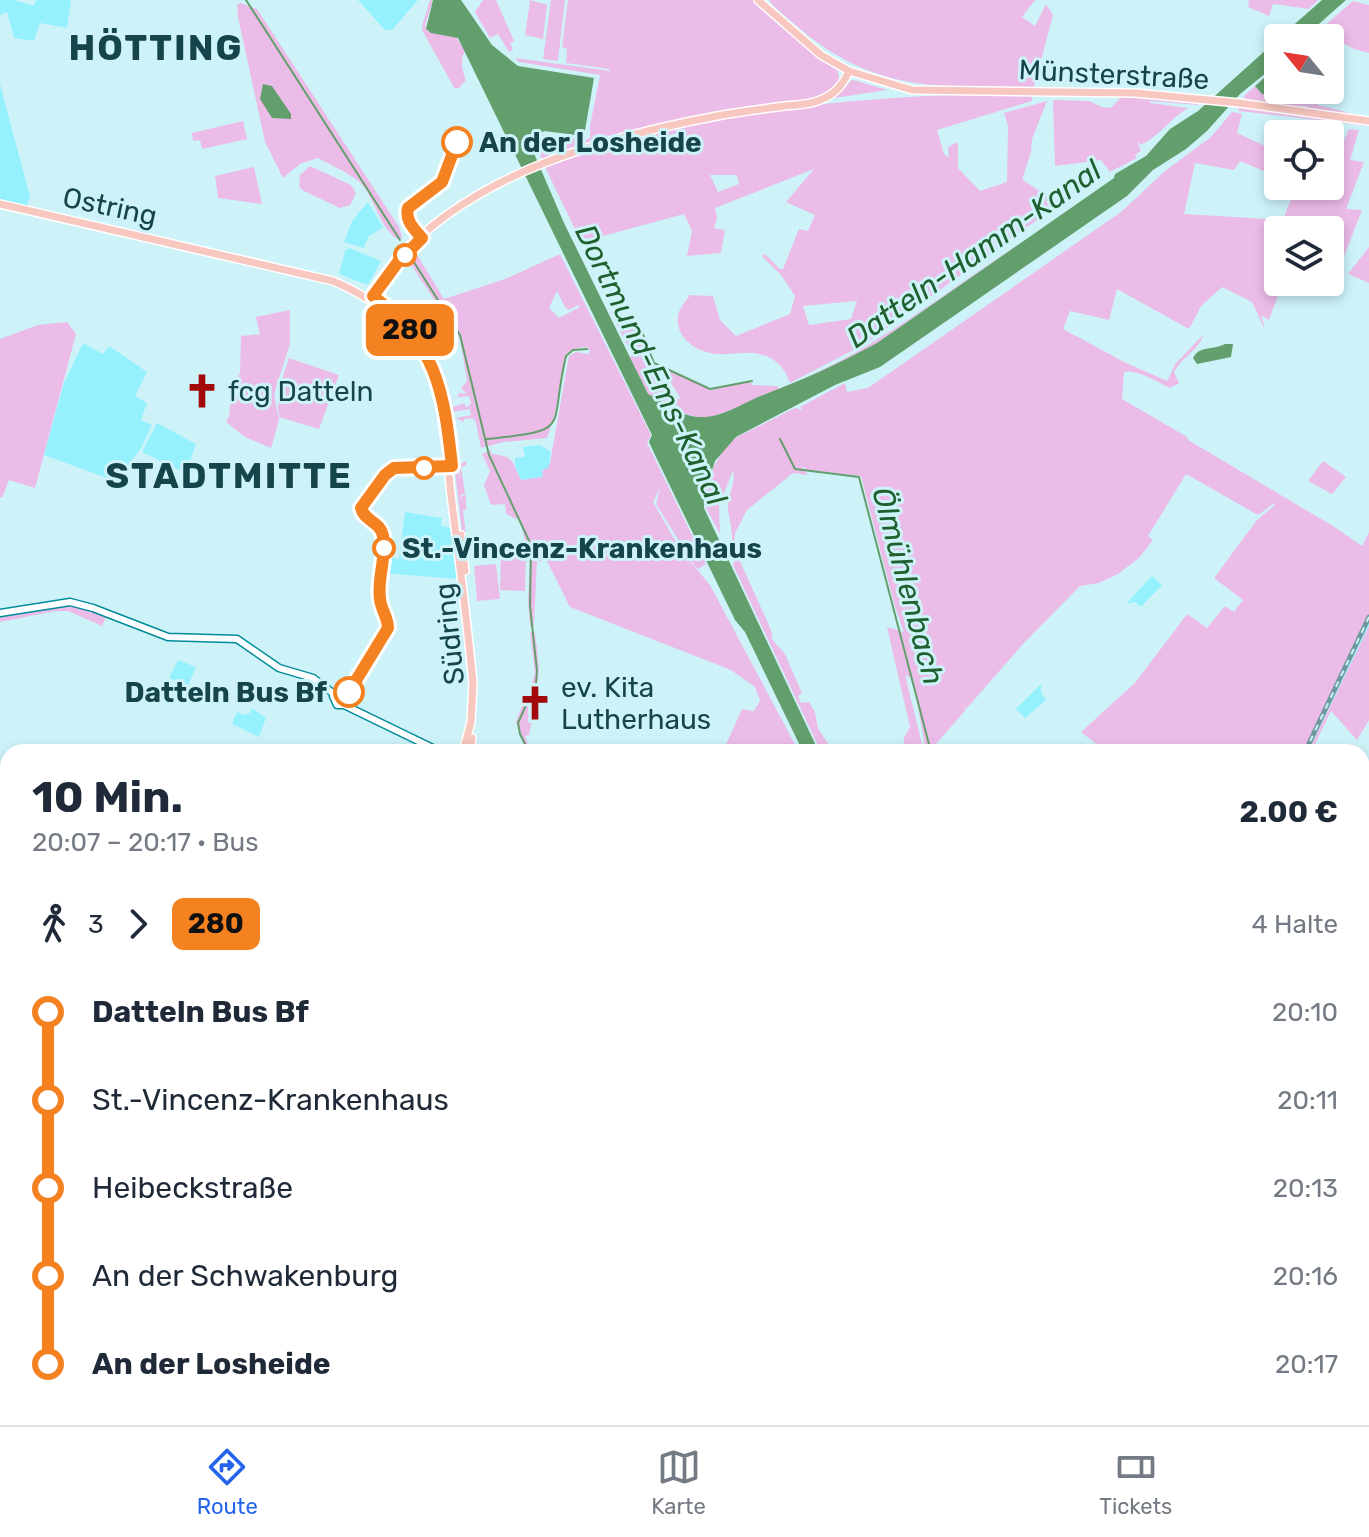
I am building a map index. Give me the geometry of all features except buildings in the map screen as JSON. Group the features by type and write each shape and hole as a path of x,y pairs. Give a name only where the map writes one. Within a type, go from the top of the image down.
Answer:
{"main road":[{"name":"Münsterstraße","path":"758,0 821,55 837,65 912,90 1103,92 1205,99 1369,121"},
{"path":"837,65 842,74 841,85"},
{"path":"370,296 391,266 421,237 456,211 518,174 608,140 665,126 814,102 832,94 849,71"},
{"name":"Ostring","path":"0,204 324,275 370,296"},
{"name":"Südring","path":"370,296 396,315 419,342 435,372 444,407 476,666 477,712 470,744"},
{"name":"Südring","path":"370,296 392,317 419,351 430,371 444,422 473,683 468,744"},
{"path":"0,613 70,602 163,636 237,639 279,668 322,683 337,698 337,705 344,705 424,744"}],"shaded area":[{"path":"0,0 14,0 34,6 36,0 71,0 67,28 40,23 34,41 14,38 7,12 0,15"},
{"path":"358,0 418,0 392,30 385,30"},
{"path":"430,0 433,1 425,25 427,31 456,37 465,51 462,66 466,80 459,88 455,89 423,32"},
{"path":"433,0 461,0 492,45 518,66 594,78 584,136 544,131 534,140 533,151 564,223 648,394 678,411 699,417 732,409 877,343 1114,178 1115,174 1146,156 1170,129 1198,111 1264,52 1264,74 1240,94 1207,131 1153,170 1127,196 880,367 835,385 736,437 715,461 705,493 704,508 815,744 799,744 655,455 649,442 652,435 458,38 431,33 426,29"},
{"path":"483,0 496,0 514,41 510,43 513,50 509,52 498,34 490,38 475,12"},
{"path":"530,0 547,5 543,39 525,35"},
{"path":"551,0 565,0 558,61 543,59"},
{"path":"568,0 753,0 838,71 839,81 828,92 811,99 725,112 542,159 537,146 542,135 590,138 600,75 519,62 515,58 610,71 566,63 567,49 562,47"},
{"path":"769,0 1035,0 1022,17 1035,26 1046,4 1053,15 1034,87 939,86 882,75 854,64 799,28"},
{"path":"1249,0 1318,0 1309,9 1273,4 1269,16 1248,7"},
{"path":"1322,0 1346,0 1319,24 1295,24"},
{"path":"1353,1 1369,5 1369,53 1344,44 1344,24 1326,24"},
{"path":"237,4 257,9 399,227 402,237 399,240 386,228 363,186 318,158 300,164 283,178 265,142 238,17"},
{"path":"1264,78 1264,94 1262,94 1255,86"},
{"path":"852,80 857,81 887,90 834,98"},
{"path":"0,84 30,197 26,208 0,199"},
{"path":"263,84 272,86 291,114 291,119 272,118 260,99"},
{"path":"1255,86 1264,94 1264,103 1245,100 1244,96"},
{"path":"1032,93 1032,101 937,130 944,154 949,158 948,147 958,142 958,168 980,191 1007,182 1008,126 1004,113 1047,101 1032,139 1023,180 1059,204 865,344 790,383 779,364 765,356 712,353 690,344 680,332 678,316 690,295 713,296 720,320 736,336 790,314 795,296 781,275 762,256 765,254 783,269 799,229 808,231 815,215 786,202 814,169 715,208 717,218 714,228 725,230 721,253 687,256 692,231 684,214 581,242 545,167 638,136 735,116 834,103","holes":["710,175 737,175 739,184 718,192","857,301 851,319 809,325 803,306"]},
{"path":"1122,96 1199,102 1198,105 1150,101 1188,108 1147,142 1141,145 1137,141 1141,151 1135,155 1137,158 1110,172 1101,160 1055,166 1053,100 1089,101 1111,108"},
{"path":"1273,104 1318,104 1369,118 1299,108 1314,105 1294,107"},
{"path":"1245,107 1340,120 1239,111 1238,108"},
{"path":"1232,112 1242,114 1237,133 1264,146 1264,171 1240,161 1234,170 1195,163 1184,214 1264,219 1264,296 1278,296 1269,320 1261,315 1266,332 1252,302 1222,287 1201,306 1189,329 1117,289 1109,320 1070,311 1063,329 1167,381 1176,363 1203,335 1174,372 1179,383 1170,388 1141,374 1124,372 1122,399 1362,546 1369,532 1369,614 1307,744 1097,744 1081,732 1135,683 1187,614 1207,628 1225,606 1234,612 1243,600 1214,578 1257,520 1275,505 1258,515 1186,474 1148,536 1153,540 1139,558 1118,574 1099,583 1080,586 965,707 965,711 936,744 925,744 913,679 905,675 922,744 904,744 910,727 887,627 904,632 861,476 807,470 800,464 808,475 793,473 747,510 735,533 734,548 768,623 771,638 785,654 802,693 798,696 801,703 809,702 818,728 828,744 817,744 733,565 735,560 729,545 732,537 728,507 733,470 719,506 720,534 706,508 714,466 724,449 737,437 795,408 802,410 800,407 845,383 847,392 868,388 1121,212 1165,171 1211,137"},
{"path":"243,121 247,139 202,149 200,140 193,141 192,133"},
{"path":"1344,121 1369,124 1344,123"},
{"path":"1349,129 1359,130 1350,160 1364,162 1346,209 1362,210 1344,256 1344,216 1285,216 1291,200 1344,200 1344,140"},
{"path":"310,166 351,185 356,193 350,205 340,208 302,190 299,186 300,175"},
{"path":"254,167 262,204 218,198 215,176"},
{"path":"368,202 383,227 368,237 364,248 344,242 352,221"},
{"path":"1014,247 877,343 838,364 790,386 711,417 696,417 674,410 657,397 648,395 630,357 637,349 637,327 634,322 637,326 651,364 671,397 681,399 659,364 710,390 749,381 753,385 777,386 779,389 811,376 871,343"},
{"path":"1369,247 1369,283 1348,274"},
{"path":"349,248 381,261 368,285 339,274 345,251"},
{"path":"416,253 444,299 505,279 560,254 651,435 647,443 706,564 698,569 694,565 656,504 660,488 653,502 680,549 710,585 795,744 726,744 742,709 754,711 760,701 755,687 731,670 570,607 547,561 537,561 534,622 533,627 530,626 530,559 519,517 516,519 506,514 505,504 491,505 484,485 490,471 482,454 491,450 491,454 509,458 521,480 543,477 542,470 548,468 550,463 569,356 576,352 588,354 590,351 587,347 577,348 566,354 556,410 547,438 504,442 481,448 473,418 464,419 464,422 456,418 471,415 470,409 452,412 450,408 465,403 465,407 469,406 469,396 447,399 458,397 459,393 467,394 461,388 467,381 460,339 408,260","holes":["557,291 569,310 578,305 580,307 559,318 549,308"]},
{"path":"290,310 290,344 274,394 279,420 271,448 245,437 226,422 232,390 240,373 241,336 260,334 256,317"},
{"path":"610,311 633,327 636,347 631,353"},
{"path":"67,322 76,334 35,488 9,480 2,498 0,339 38,325"},
{"path":"83,343 103,354 109,346 147,372 135,396 147,403 141,420 152,425 140,450 115,481 44,455 64,383"},
{"path":"1233,344 1231,357 1197,364 1193,358 1203,350"},
{"path":"289,358 339,375 319,429 279,417 277,394"},
{"path":"157,423 196,444 186,473 142,452"},
{"path":"540,445 551,452 549,467 543,477 521,480 515,458 525,457 523,447"},
{"path":"466,461 466,465 461,467 465,494 461,495 462,503 462,496 466,495 468,509 463,510 467,545 464,547 455,472 460,477 459,465"},
{"path":"1323,461 1346,477 1332,494 1308,481"},
{"path":"405,512 442,518 441,526 452,528 458,579 382,573 384,557 399,559"},
{"path":"501,551 526,552 525,591 500,590"},
{"path":"496,564 500,599 477,601 474,566"},
{"path":"1152,576 1162,585 1141,607 1135,602 1126,604"},
{"path":"64,604 106,617 102,626 68,611 0,622 0,616"},
{"path":"1369,614 1369,626 1312,744 1307,744"},
{"path":"1369,626 1369,720 1357,740 1331,711 1315,744 1312,744"},
{"path":"530,632 535,633 538,662 535,691 530,689 535,673"},
{"path":"178,660 196,667 188,686 169,678"},
{"path":"1041,684 1041,693 1046,700 1025,718 1016,709"},
{"path":"527,692 545,698 533,717 529,735 525,736 528,744 523,744 516,722"},
{"path":"252,708 266,718 259,737 232,724 237,712 244,715 250,713"}],"waterway":[{"path":"246,0 400,240"},
{"path":"412,259 460,335 489,455 531,545 530,606 537,671 536,683 518,723 525,744"},
{"name":"Ölmühlenbach","path":"636,325 639,324 654,363 710,389 752,381"},
{"name":"Ölmühlenbach","path":"486,439 546,429 556,413 566,356 573,350 587,349"},
{"name":"Ölmühlenbach","path":"780,439 795,469 859,477 929,744"}],"railway":[{"path":"1309,744 1369,617"}],"bus line":[{"name":"280","path":"349,692 388,628 388,618 380,596 383,536 379,525 364,515 361,508 385,475 394,468 452,466 444,407 430,361 402,320 373,296 386,276 422,238 410,224 408,208 442,182 457,142"}],"place":[{"name":"An der Losheide","path":"457,142"},
{"name":"fcg Datteln","path":"202,391"},
{"name":"St.-Vincenz-Krankenhaus","path":"384,548"},
{"name":"Datteln Bus Bf","path":"349,692"},
{"name":"ev. Kita Lutherhaus","path":"535,703"}],"district":[{"name":"HÖTTING","path":"156,47"},
{"name":"STADTMITTE","path":"229,475"}],"water label":[{"name":"Datteln-Hamm-Kanal","path":"974,254"},
{"name":"Dortmund-Ems-Kanal","path":"651,365"}]}
